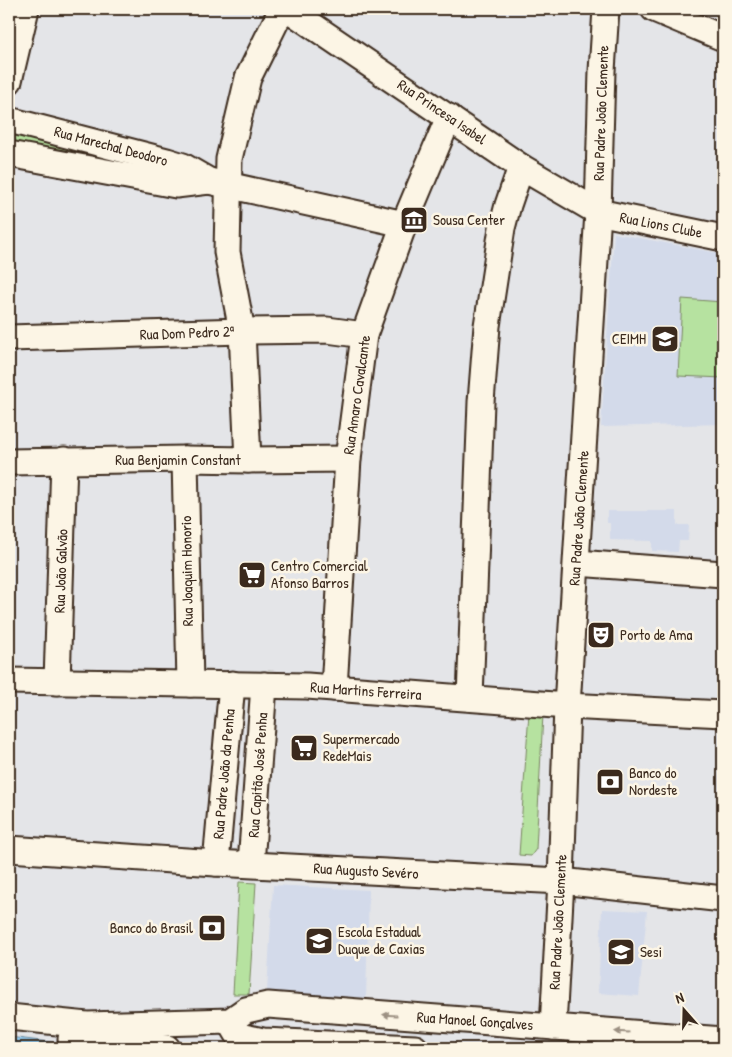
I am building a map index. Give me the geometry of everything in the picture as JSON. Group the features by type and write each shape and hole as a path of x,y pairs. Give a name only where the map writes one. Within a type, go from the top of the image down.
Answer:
{"street":[{"path":"9,81 26,9"},
{"path":"248,460 242,331 227,252 218,183 229,158 248,78 282,9"},
{"name":"Rua Princesa Isabel","path":"288,9 521,167 598,212"},
{"name":"Rua Padre João Clemente","path":"553,1027 561,881 567,706 598,212 602,71 606,9"},
{"path":"654,9 723,38"},
{"name":"Rua Amaro Cavalcante","path":"334,688 348,459 364,336 404,224 449,117"},
{"name":"Rua Marechal Deodoro","path":"9,120 167,161 218,183 404,224"},
{"name":"Rua Marechal Deodoro","path":"9,154 176,185 218,183"},
{"path":"470,698 481,402 486,326 502,228 521,167"},
{"name":"Rua Lions Clube","path":"598,212 723,238"},
{"name":"Rua Dom Pedro 2ª","path":"9,338 327,330 364,336"},
{"name":"Rua Joaquim Honorio","path":"185,459 190,684"},
{"name":"Rua Benjamin Constant","path":"9,462 64,460 348,459"},
{"name":"Rua João Galvão","path":"57,682 64,460"},
{"path":"576,562 723,574"},
{"name":"Rua Martins Ferreira","path":"9,681 232,684 334,688 567,706 723,714"},
{"name":"Rua Padre João da Penha","path":"216,863 232,684"},
{"name":"Rua Capitão José Penha","path":"251,864 264,685"},
{"name":"Rua Augusto Sevéro","path":"9,849 216,863 561,881 723,900"},
{"name":"Rua Manoel Gonçalves","path":"9,1017 87,1025 230,1021 246,1010 268,1005 553,1027 692,1043 723,1040"},
{"name":"Rua Manoel Gonçalves","path":"230,1021 239,1036 263,1041 415,1048"},
{"path":"9,1033 167,1048"},
{"path":"255,1048 264,1046 307,1048"}],"shaded area":[{"name":"CEIMH","path":"614,233 723,254 723,424 601,427"},
{"path":"607,511 677,511 677,525 689,525 688,541 679,541 678,552 652,551 652,541 610,540 610,523 607,523"},
{"name":"Escola Estadual Duque de Caxias","path":"273,885 369,890 366,998 267,992"},
{"name":"Sesi","path":"602,909 647,911 639,996 598,993"}],"green space":[{"path":"14,129 197,179 17,152"},
{"path":"682,299 723,302 723,378 678,376"},
{"path":"529,713 543,714 536,849 531,856 519,855"},
{"path":"239,882 256,883 249,994 233,994"}],"water":[{"path":"9,1037 97,1048 9,1048"}],"place":[{"name":"Sousa Center","path":"414,220"},
{"name":"CEIMH","path":"665,339"},
{"name":"Centro Comercial Afonso Barros","path":"252,575"},
{"name":"Porto de Ama","path":"601,635"},
{"name":"Supermercado RedeMais","path":"304,748"},
{"name":"Banco do Nordeste","path":"610,782"},
{"name":"Banco do Brasil","path":"212,928"},
{"name":"Escola Estadual Duque de Caxias","path":"319,941"},
{"name":"Sesi","path":"621,952"}]}
